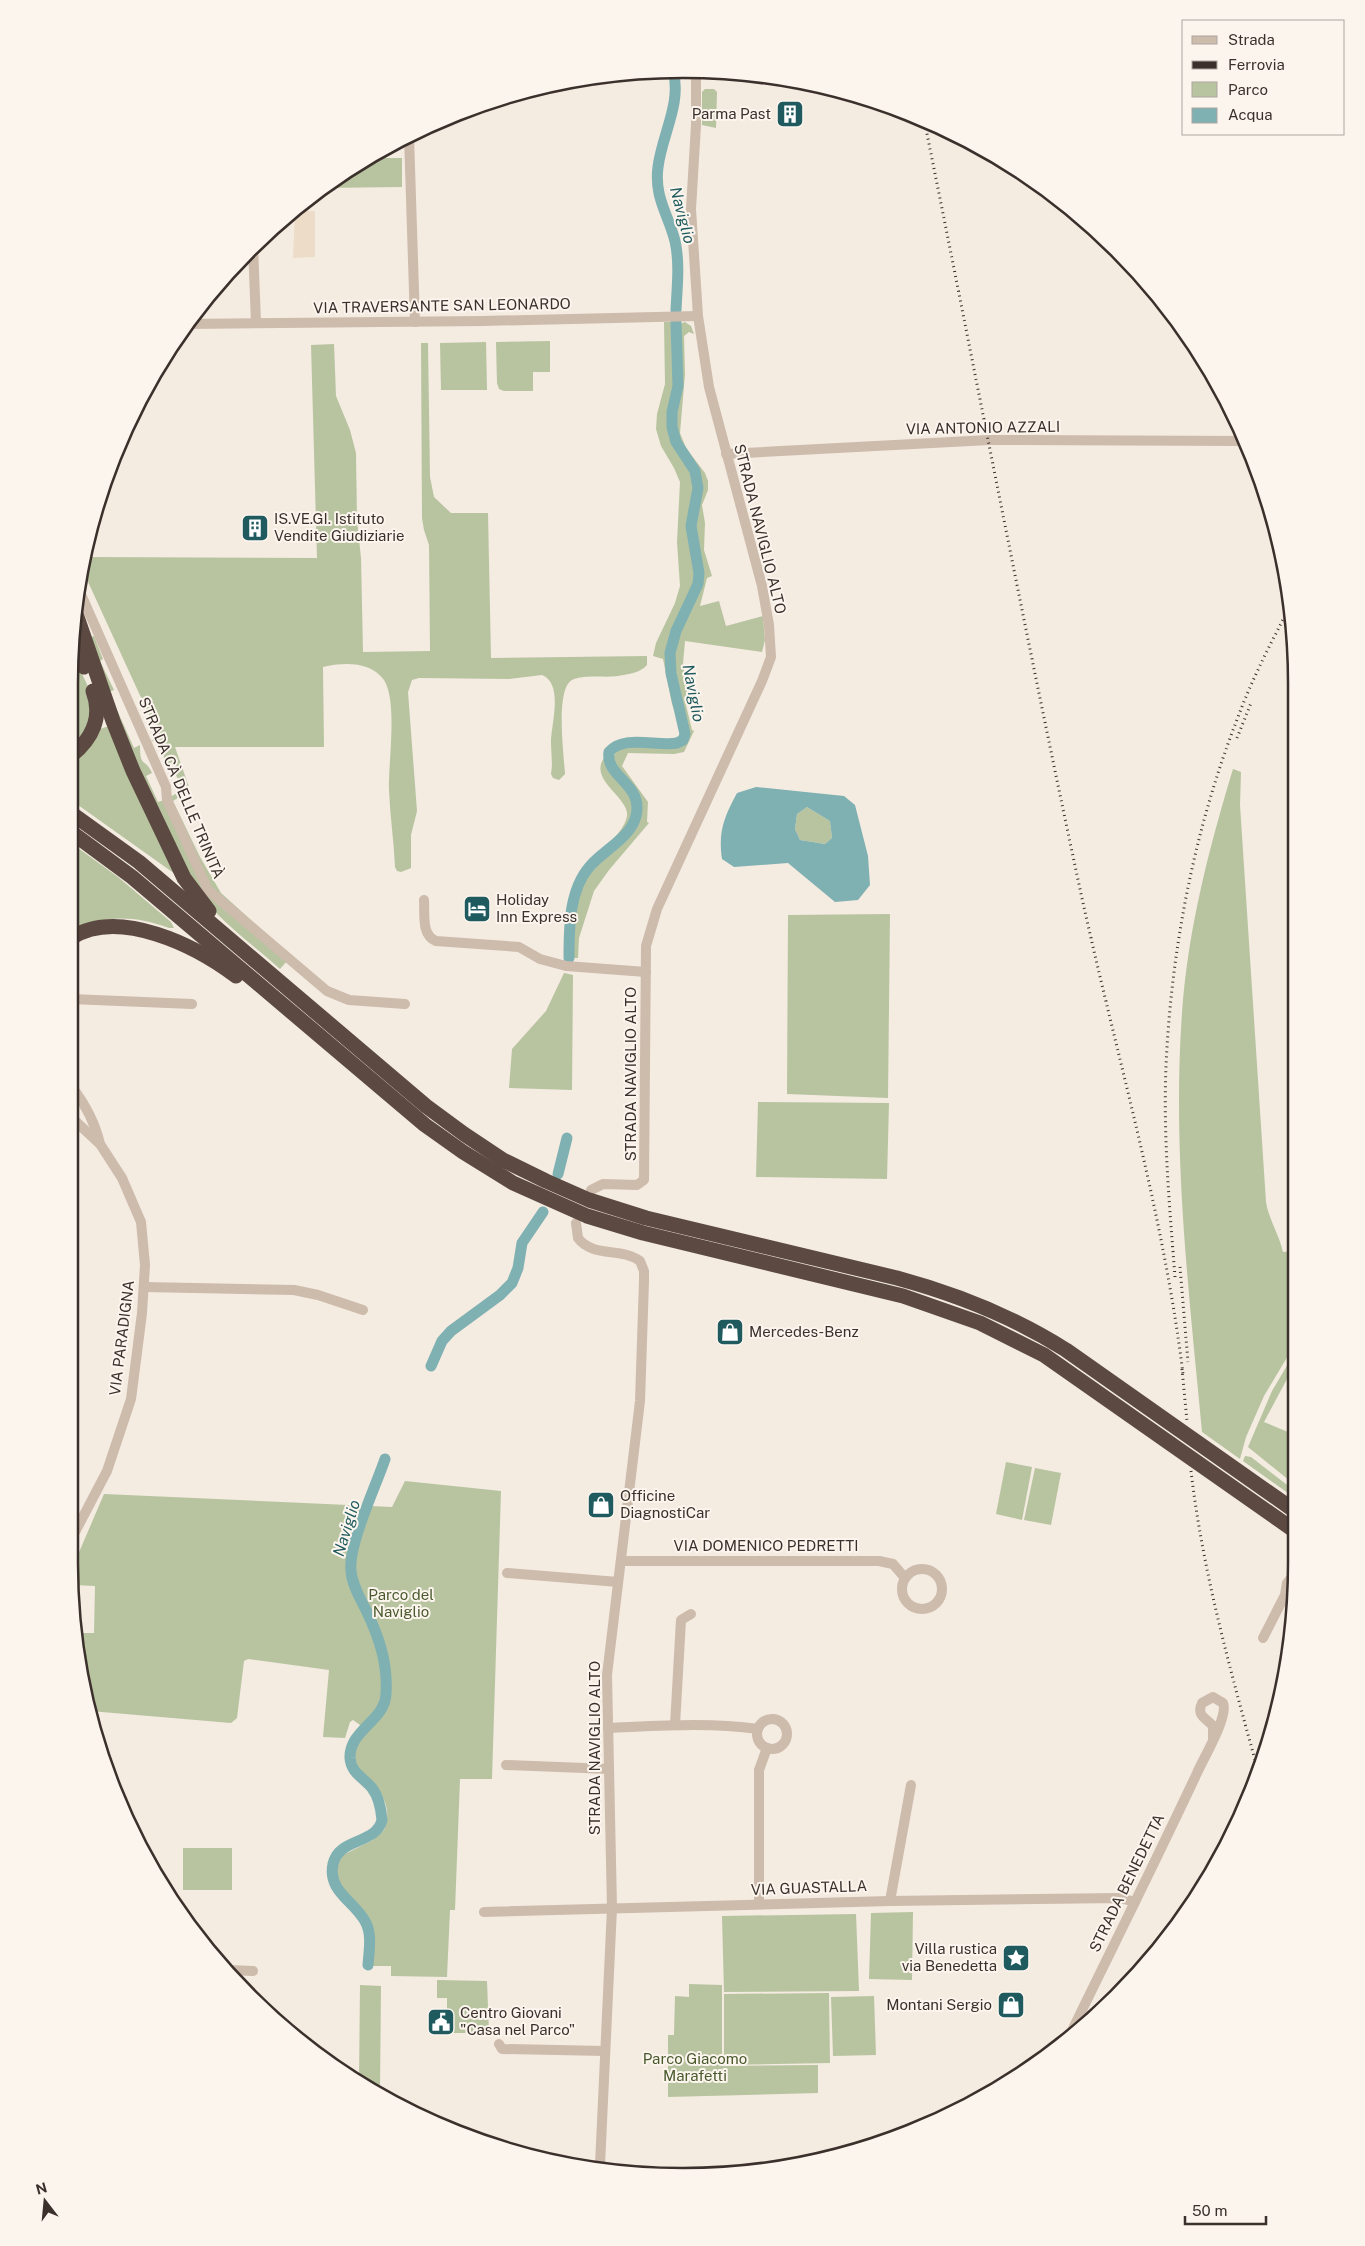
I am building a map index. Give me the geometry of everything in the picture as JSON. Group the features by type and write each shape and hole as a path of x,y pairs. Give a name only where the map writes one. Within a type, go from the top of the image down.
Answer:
{"highway":[{"path":"81,627 122,746 184,878 208,910 261,959 283,984"},
{"path":"78,747 91,733 96,723 97,709 94,694 79,655"},
{"path":"78,818 134,858 445,1121 488,1150 540,1179 589,1200 634,1214 897,1278 942,1292 1007,1318 1066,1350 1288,1506"},
{"path":"78,837 132,877 416,1117 454,1146 508,1180 549,1201 626,1228 925,1302 996,1330 1056,1363 1288,1526"},
{"path":"78,934 104,928 139,928 177,941 224,967 327,1042"}],"street":[{"name":"STRADA NAVIGLIO ALTO","path":"591,1190 603,1184 637,1185 642,1183 645,1177 646,946 657,909 762,680 770,656 770,625 762,586 706,374 698,316 691,209 696,125 696,78"},
{"path":"409,143 415,322"},
{"path":"253,258 256,324"},
{"name":"VIA TRAVERSANTE SAN LEONARDO","path":"196,324 698,316"},
{"name":"VIA ANTONIO AZZALI","path":"726,454 989,440 1237,441"},
{"name":"STRADA CÀ DELLE TRINITÀ","path":"84,600 166,787 167,798 208,890 327,991 349,1000 405,1004"},
{"name":"STRADA NAVIGLIO ALTO","path":"424,900 426,931 430,938 436,941 519,948 540,959 566,966 646,972"},
{"path":"78,999 192,1004"},
{"name":"VIA PARADIGNA","path":"78,1096 97,1130 100,1144"},
{"name":"VIA PARADIGNA","path":"78,1124 100,1144 122,1178 141,1222 144,1256 144,1287 131,1399 106,1471 78,1526"},
{"name":"STRADA NAVIGLIO ALTO","path":"576,1224 577,1236 585,1245 598,1251 635,1258 641,1263 644,1270 640,1401 607,1675 612,1908 602,2163"},
{"path":"144,1287 294,1290 318,1295 362,1310"},
{"name":"VIA DOMENICO PEDRETTI","path":"621,1561 879,1561 892,1564 905,1578"},
{"path":"920,1568 935,1572 943,1587 938,1602 925,1609 913,1607 907,1603 902,1591 905,1578 913,1570 920,1568"},
{"path":"507,1573 618,1582"},
{"path":"1263,1638 1287,1593"},
{"path":"675,1725 681,1620 691,1614"},
{"path":"772,1719 780,1721 786,1728 785,1742 773,1749 767,1748 758,1740 758,1729 761,1723 772,1719"},
{"path":"608,1728 675,1725 736,1726 758,1729"},
{"name":"STRADA BENEDETTA","path":"1076,2022 1213,1738"},
{"path":"759,1904 759,1770 767,1748"},
{"path":"506,1765 609,1769"},
{"path":"890,1900 911,1785"},
{"name":"VIA GUASTALLA","path":"484,1912 890,1900 1120,1898 1135,1902"},
{"path":"235,1970 253,1970"},
{"path":"499,2044 502,2049 605,2051"}],"green space":[{"path":"705,89 714,89 717,92 716,128 702,125 702,92"},
{"path":"382,158 402,158 402,187 334,188"},
{"path":"664,322 673,322 673,394 667,412 667,423 670,438 688,465 694,481 694,494 687,525 695,579 672,630 666,651 668,675 679,711 674,709 672,704 663,659 653,656 656,643 675,603 680,586 677,542 680,482 661,446 656,429 657,414 665,384"},
{"path":"685,322 691,326 694,334 689,332 684,336 685,374 680,433 686,448 705,473 708,481 708,490 702,505 705,523 704,550 712,576 707,578 700,606 719,601 726,626 763,616 765,640 762,652 685,641 683,664 688,697 684,697 692,730 694,731 684,752 674,754 628,753 622,766 648,802 647,822 649,823 609,870 594,891 579,938 578,958 573,958 576,900 582,882 588,873 625,838 639,820 641,809 637,793 618,770 613,757 620,749 629,746 674,748 683,743 689,733 673,657 681,627 703,585 703,571 695,524 702,490 697,471 678,438 675,427 675,414 682,381 679,327"},
{"path":"550,341 550,372 533,372 533,391 504,391 499,389 497,383 496,342"},
{"path":"486,342 487,390 441,390 440,343"},
{"path":"421,343 428,343 430,477 434,497 451,513 488,513 491,658 647,656 647,665 638,671 626,675 577,678 572,680 567,686 562,709 565,774 559,780 553,778 551,774 551,742 555,695 549,680 542,675 509,679 419,678 412,680 408,692 417,811 411,835 411,868 401,872 397,871 395,867 390,800 391,703 384,680 372,669 356,664 339,664 323,667 324,747 175,747 190,790 173,801 200,857 221,893 308,971 213,893 170,797 183,790 171,764 166,766 162,747 156,742 151,741 159,737 87,579 91,557 317,558 311,345 334,344 336,396 350,430 356,453 363,652 430,651 429,545 422,518"},
{"path":"94,636 103,659 100,661 114,690 109,692 134,748 140,745 142,760 152,773 146,776 158,802 164,800 195,872 206,891 287,961 280,969 215,912 187,874 150,800 122,732 89,638"},
{"path":"78,669 91,697 93,710 89,725 78,741"},
{"path":"108,727 175,874 78,805 78,754 100,729"},
{"path":"604,758 608,769 630,790 634,799 634,808 628,824 608,846 622,828 627,816 622,802 601,774"},
{"path":"1233,769 1241,772 1240,805 1266,1202 1283,1252 1288,1252 1288,1356 1264,1396 1246,1437 1240,1459 1202,1432 1183,1222 1179,1118 1179,1065 1185,982 1194,920"},
{"path":"807,807 830,821 832,838 825,844 800,840 795,829 797,814"},
{"path":"78,848 118,877 171,922 174,928 120,918 78,927"},
{"path":"890,914 888,1098 787,1094 788,915"},
{"path":"564,973 573,975 572,1090 509,1088 512,1049 546,1011"},
{"path":"758,1102 889,1103 887,1179 756,1177"},
{"path":"1288,1364 1288,1377 1264,1422 1288,1432 1288,1479 1248,1447 1272,1391"},
{"path":"1245,1456 1251,1457 1288,1486 1288,1493 1243,1461"},
{"path":"1006,1462 1032,1467 1022,1520 996,1514"},
{"path":"1035,1468 1061,1473 1051,1525 1024,1520"},
{"name":"Parco del Naviglio","path":"405,1481 501,1491 492,1779 460,1779 455,1910 450,1910 447,1977 391,1976 391,1966 369,1966 373,1943 372,1925 365,1912 344,1891 339,1883 337,1866 343,1855 373,1840 384,1830 387,1813 384,1799 358,1767 354,1757 356,1745 367,1730 353,1720 350,1722 345,1738 323,1737 329,1670 248,1659 244,1661 237,1718 231,1723 96,1712 83,1642 82,1633 94,1633 95,1586 79,1585 78,1555 104,1494 392,1507"},
{"path":"183,1848 232,1848 232,1890 183,1890"},
{"path":"913,1912 912,1980 869,1979 871,1913"},
{"path":"856,1914 859,1991 724,1992 722,1916"},
{"path":"437,1980 487,1981 489,2033 447,2033 447,1998 437,1998"},
{"name":"Parco Giacomo Marafetti","path":"689,1984 722,1985 722,2066 818,2065 818,2093 668,2097 668,2035 674,2035 675,1996 689,1997"},
{"path":"360,1985 381,1986 380,2087 359,2075"},
{"path":"829,1993 830,2063 724,2065 724,1994"},
{"path":"874,1996 876,2055 833,2056 831,1997"}],"shaded area":[{"path":"304,211 315,211 315,257 293,258 295,219"}],"water":[{"path":"756,787 844,796 855,805 868,856 870,885 858,900 835,902 788,863 734,867 722,859 721,841 723,825 737,793","holes":["807,807 830,821 832,838 825,844 800,840 795,829 797,814"]}],"waterway":[{"name":"Naviglio","path":"674,78 673,107 660,155 657,178 662,205 677,249 676,310"},
{"name":"Naviglio","path":"569,958 570,922 574,897 578,886 590,866 629,830 636,816 637,805 635,796 613,768 609,761 609,752 615,747 632,742 677,743 683,740 685,734 671,673 670,653 676,631 698,584 699,573 691,526 698,488 695,471 676,442 672,427 672,412 678,386 676,322"},
{"name":"Naviglio","path":"558,1174 567,1138"},
{"name":"Naviglio","path":"431,1366 442,1341 451,1331 500,1295 512,1283 518,1268 522,1243 543,1212"},
{"name":"Naviglio","path":"368,1965 370,1943 368,1928 356,1909 338,1889 332,1874 333,1864 342,1849 373,1834 382,1820 376,1795 372,1788 355,1771 350,1758 351,1748 355,1740 380,1711 386,1694 386,1672 379,1640 355,1586 351,1571 351,1560 358,1531 385,1459"}],"railway":[{"path":"926,129 1020,601 1080,889 1151,1191 1174,1313 1183,1374"},
{"path":"1175,1277 1165,1105 1167,1047 1175,963 1199,838 1223,757 1249,689 1284,619"},
{"path":"1237,738 1251,703"},
{"path":"1180,1267 1188,1362"},
{"path":"1182,1369 1187,1421"},
{"path":"1191,1471 1210,1585 1255,1759"}],"place":[{"name":"Parma Past","path":"790,114"},
{"name":"IS.VE.GI. Istituto Vendite Giudiziarie","path":"255,528"},
{"name":"Holiday Inn Express","path":"477,909"},
{"name":"Mercedes-Benz","path":"730,1332"},
{"name":"Officine DiagnostiCar","path":"601,1505"},
{"name":"Villa rustica via Benedetta","path":"1016,1958"},
{"name":"Montani Sergio","path":"1011,2005"},
{"name":"Centro Giovani \"Casa nel Parco\"","path":"441,2022"}]}
